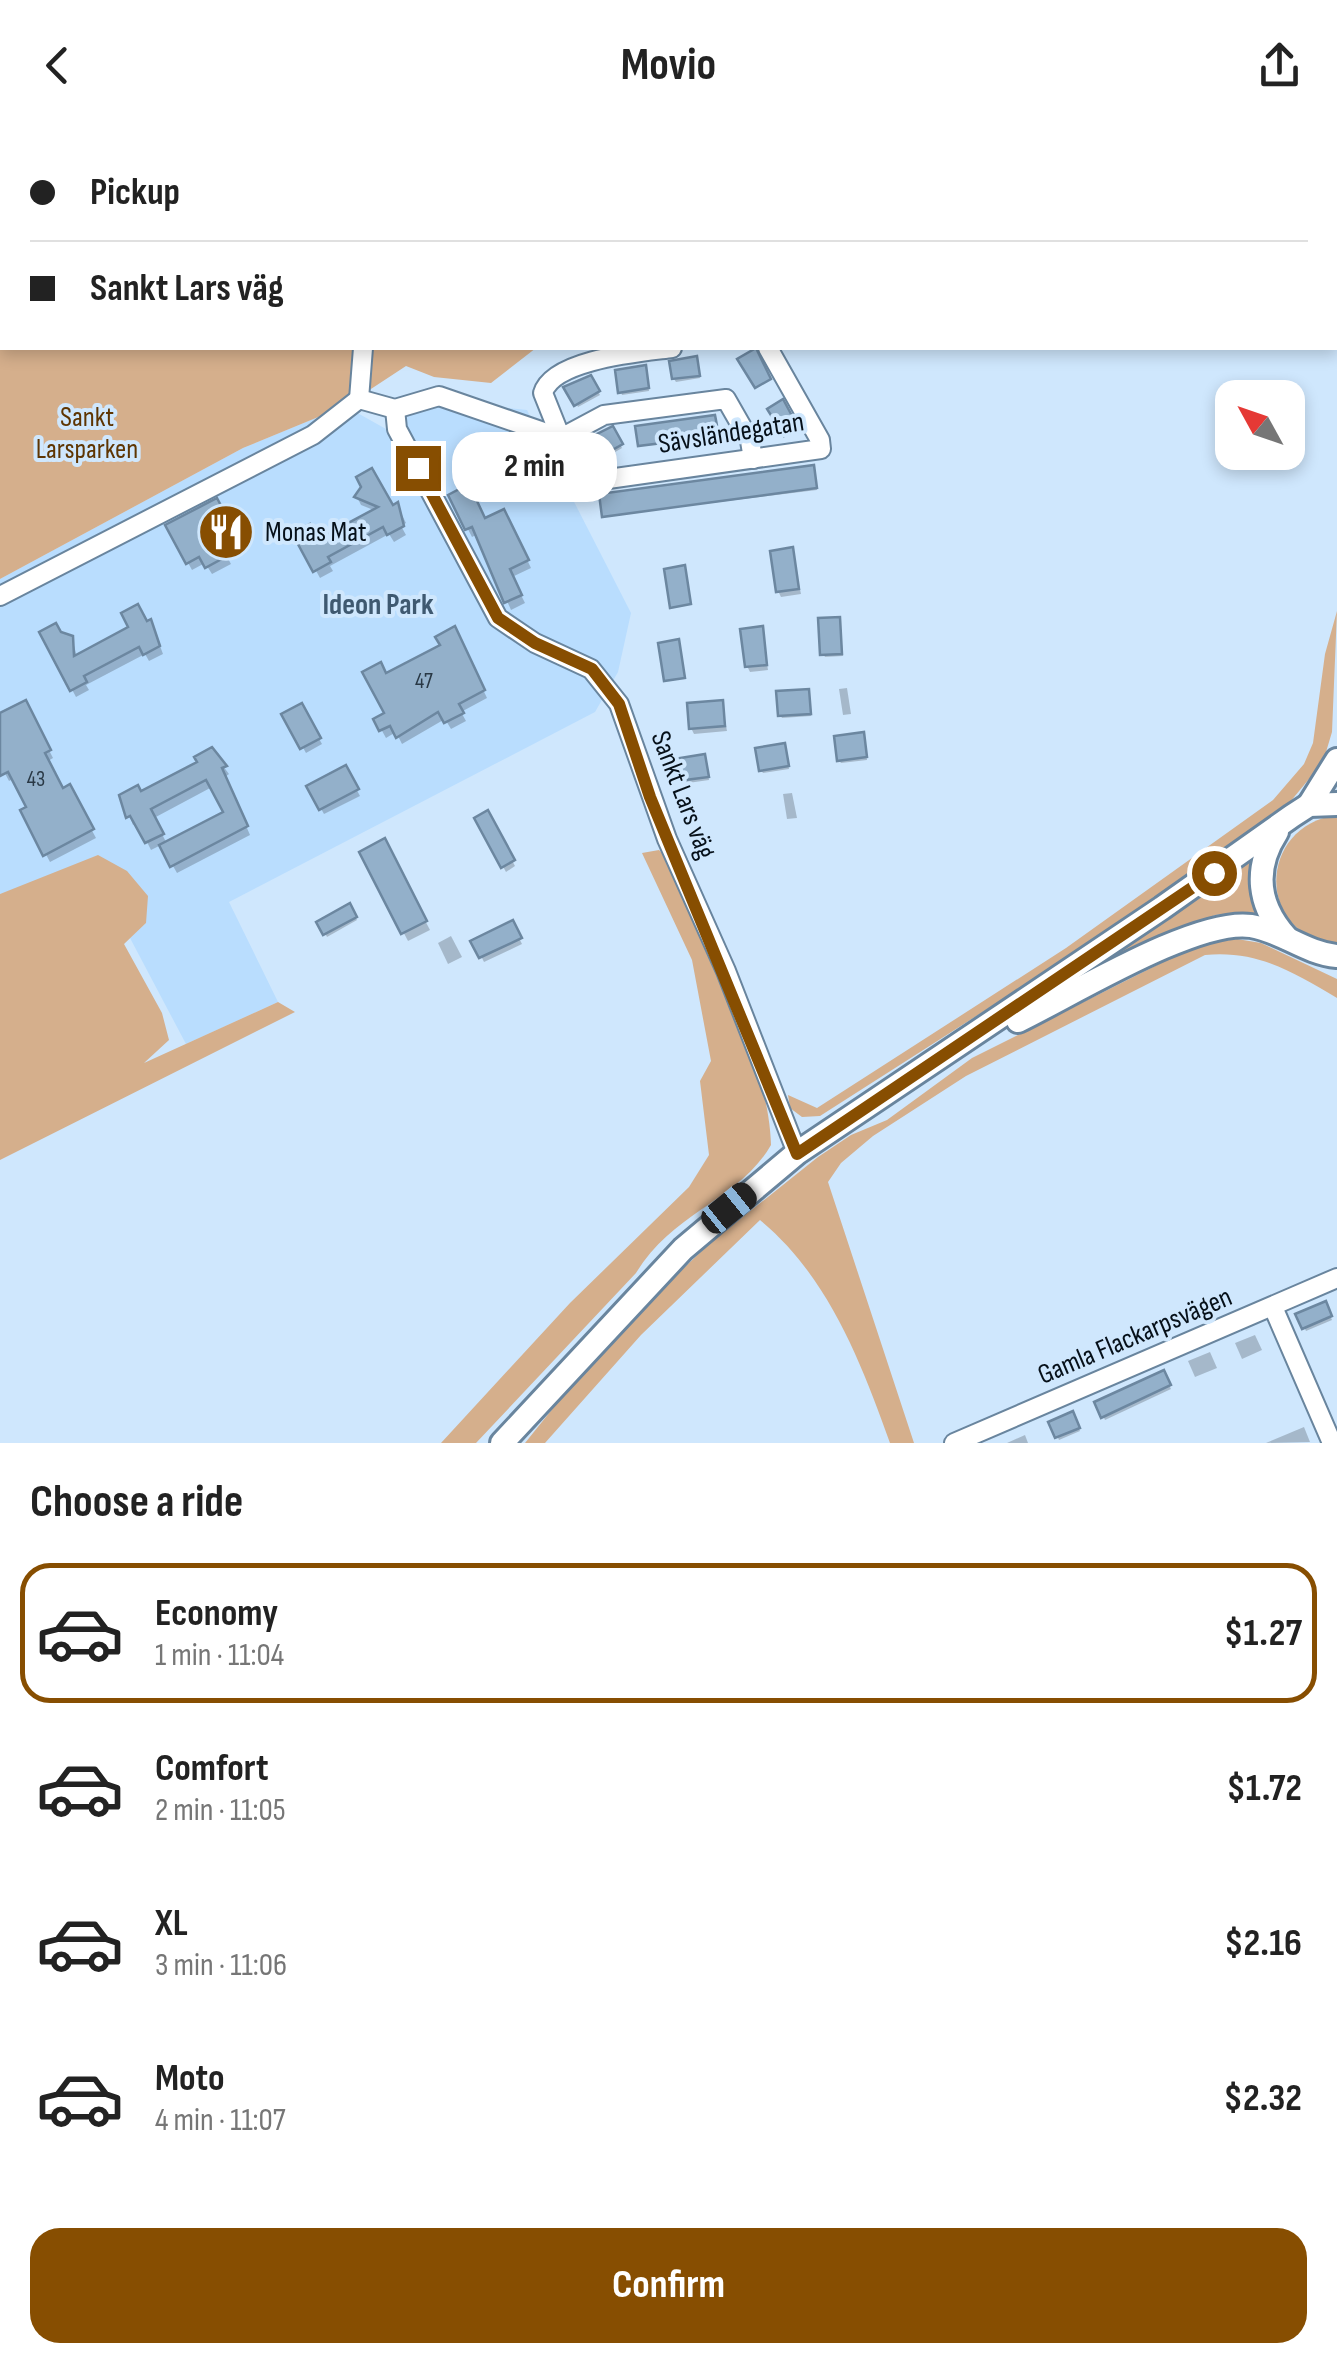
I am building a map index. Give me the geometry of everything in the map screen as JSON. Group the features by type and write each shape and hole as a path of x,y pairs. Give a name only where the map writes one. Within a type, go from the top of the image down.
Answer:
{"main road":[{"path":"502,1443 683,1249 797,1154 1278,829 1309,805 1337,760"},
{"path":"1309,805 1337,804"},
{"path":"1278,829 1268,846 1260,885 1273,923 1286,938"},
{"path":"952,1052 1212,928 1251,926 1314,953 1337,956"}],"street":[{"path":"0,596 313,435 358,399 363,350"},
{"path":"554,436 543,393 549,382 592,360 659,350"},
{"name":"Sävsländegatan","path":"554,436 580,474 594,480 820,448 820,440 769,350"},
{"path":"358,399 395,409 439,396 554,436 604,415 726,399 750,441 753,459"},
{"name":"Sankt Lars väg","path":"395,409 397,429 498,618 535,643 592,669 619,704 656,811 797,1154"},
{"name":"Gamla Flackarpsvägen","path":"954,1443 1337,1278"},
{"path":"1272,1307 1332,1443"}],"shaded area":[{"path":"436,401 527,410 631,613 618,672 595,712 229,902 278,1002 186,1044 130,938 146,923 29,885 0,894 0,579 243,448 345,406 386,429"}],"green space":[{"name":"Sankt Larsparken","path":"0,350 533,350 491,383 434,377 406,366 345,406 243,448 0,579"},
{"path":"1337,611 1332,732 1323,762 1290,802 1128,919 820,1116 802,1117 790,1108 788,1095 817,1108 1066,948 1273,800 1304,764 1313,743 1325,654"},
{"path":"1337,815 1337,943 1310,937 1291,922 1280,903 1276,881 1280,859 1291,839 1310,823"},
{"path":"659,850 667,858 747,1037 767,1111 771,1145 742,1179 651,1252 636,1273 476,1443 441,1443 570,1303 689,1187 709,1155 700,1081 711,1061 692,960 642,853"},
{"path":"98,855 127,871 148,896 146,923 124,944 162,1013 169,1040 144,1063 278,1002 295,1012 0,1160 0,894"},
{"path":"1254,855 1250,890 1262,918 1236,913 1215,915 1080,981 1077,975"},
{"path":"1237,939 1261,943 1337,979 1337,998 1274,965 1242,956 1205,955 966,1076 873,1136 841,1163 828,1182 914,1443 890,1443 840,1322 805,1267 760,1220 641,1335 545,1443 525,1443 591,1361 645,1305 709,1244 818,1157 851,1135 887,1120 972,1058 1169,959 1209,943"}],"building":[{"path":"757,350 771,379 755,388 737,359"},
{"path":"697,356 700,376 672,379 669,361"},
{"path":"646,365 649,388 618,393 615,370"},
{"path":"591,375 600,391 574,406 563,387"},
{"path":"783,399 798,427 784,436 767,409"},
{"path":"715,415 719,436 638,446 635,426"},
{"path":"613,426 623,444 594,460 583,441"},
{"path":"814,465 817,488 602,517 599,494"},
{"path":"372,468 393,505 398,502 404,526 387,535 383,527 328,557 331,562 313,572 292,533 310,524 318,539 378,507 354,497 361,487 356,477"},
{"path":"469,484 485,518 504,509 529,560 510,569 522,595 504,603 472,527 465,530 448,495"},
{"path":"217,498 237,536 223,544 229,555 205,568 199,557 186,564 165,525"},
{"path":"793,547 799,589 776,592 770,551"},
{"path":"685,565 691,604 670,608 664,569"},
{"path":"138,604 147,621 151,619 160,646 143,655 139,647 84,676 87,682 70,691 39,632 56,623 61,632 73,636 74,656 128,627 121,613"},
{"path":"840,617 842,654 820,655 818,618"},
{"path":"455,626 485,690 459,704 464,713 444,723 438,712 396,738 390,726 379,731 373,719 384,713 362,672 381,662 386,673 440,645 435,637"},
{"path":"763,626 767,665 745,667 740,629"},
{"path":"679,639 685,678 664,681 658,643"},
{"path":"809,689 811,714 778,716 776,691"},
{"path":"26,700 51,750 45,753 63,788 70,784 94,829 43,856 20,810 26,807 8,772 0,776 0,713"},
{"path":"723,700 725,726 689,729 687,703"},
{"path":"302,703 321,738 300,749 281,714"},
{"path":"864,732 867,757 837,761 834,736"},
{"path":"785,743 789,766 759,771 755,748"},
{"path":"212,747 227,766 222,768 248,826 170,867 159,845 223,812 206,780 151,809 164,834 145,843 130,816 126,818 119,795 138,785 141,791 197,762 194,757"},
{"path":"705,754 709,777 677,781 674,759"},
{"path":"346,765 359,789 319,810 306,786"},
{"path":"488,810 515,860 501,868 474,818"},
{"path":"385,838 427,921 401,934 359,852"},
{"path":"350,903 357,917 323,935 316,922"},
{"path":"513,920 522,938 479,958 470,941"},
{"path":"1326,1301 1332,1316 1302,1329 1295,1314"},
{"path":"1164,1370 1171,1385 1101,1418 1094,1402"},
{"path":"1073,1411 1080,1428 1055,1438 1048,1422"}],"place":[{"name":"Monas Mat","path":"226,532"}],"district":[{"name":"Ideon Park","path":"378,605"}],"route":[{"path":"418,468 498,618 535,643 592,669 609,686 619,704 650,797 726,972 797,1154 1214,873"}]}
